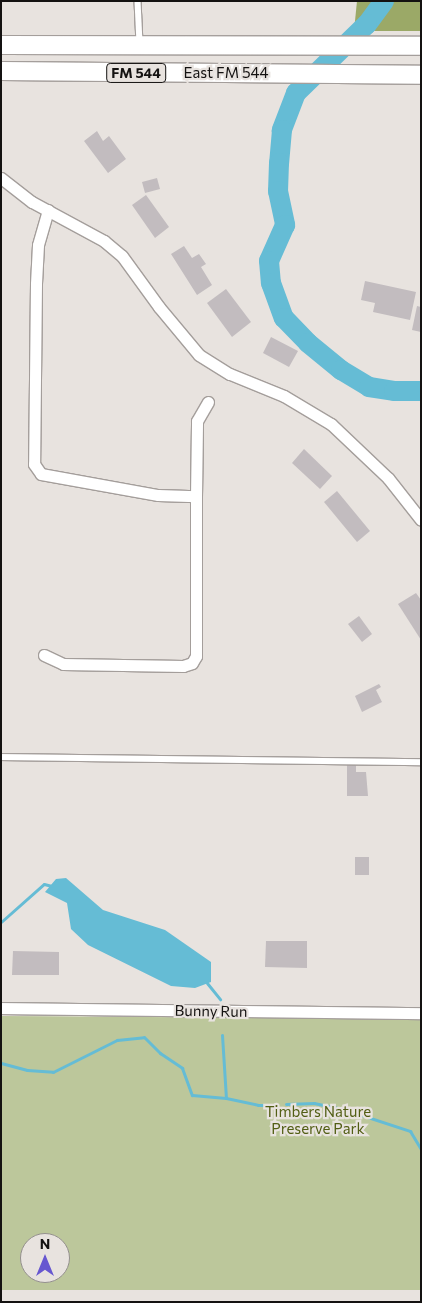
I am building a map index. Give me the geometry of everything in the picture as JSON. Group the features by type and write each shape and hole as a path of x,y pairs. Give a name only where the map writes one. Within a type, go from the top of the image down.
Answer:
{"main road":[{"name":"East FM 544","path":"1,45 421,46"},
{"name":"East FM 544","path":"1,72 421,75"}],"street":[{"path":"1,178 48,210 104,241 122,256 159,308 199,355 230,374 284,396 331,424 358,446 421,520"},
{"path":"48,210 40,231 38,255 34,464 41,474 158,495 196,496"},
{"path":"44,655 63,664 183,666 192,663 196,656 197,421 208,402"},
{"name":"Bunny Run","path":"1,1008 421,1013"}],"lane":[{"path":"138,1 140,45"},
{"path":"1,757 421,762"}],"green space":[{"path":"357,1 421,1 421,31 354,31"},
{"name":"Timbers Nature Preserve Park","path":"1,1016 421,1019 421,1290 1,1290"}],"water":[{"path":"66,878 103,910 165,930 211,962 211,982 195,988 171,986 88,945 71,929 67,903 45,892 56,879"}],"building":[{"path":"97,131 103,141 109,136 126,159 108,173 84,141"},
{"path":"157,178 160,189 145,193 142,182"},
{"path":"146,195 169,227 155,238 132,205"},
{"path":"184,246 192,258 199,254 206,264 201,267 212,285 197,295 171,254"},
{"path":"365,281 416,292 410,320 373,312 375,303 361,300"},
{"path":"226,289 251,322 232,337 207,303"},
{"path":"417,306 421,307 421,332 412,330"},
{"path":"271,337 298,351 289,367 263,353"},
{"path":"304,449 332,476 320,489 292,463"},
{"path":"337,491 370,531 357,542 324,502"},
{"path":"416,593 421,600 421,640 398,604"},
{"path":"359,616 372,634 362,642 348,624"},
{"path":"379,684 381,687 376,690 382,702 362,712 355,696"},
{"path":"347,765 356,765 356,772 366,772 368,796 347,796"},
{"path":"355,857 369,857 369,875 355,875"},
{"path":"266,941 307,941 307,968 265,967"},
{"path":"13,951 59,952 59,975 12,975"}],"waterway":[{"path":"384,1 367,24 296,93 282,130 278,191 285,225 269,261 271,283 284,318 308,343 341,370 369,387 394,391 421,391"},
{"path":"1,922 44,884 52,886"},
{"path":"207,983 220,999"},
{"path":"222,1035 226,1098 258,1105 274,1105"},
{"path":"1,1063 27,1070 53,1072 117,1040 144,1037 160,1053 182,1068 192,1095 226,1098"},
{"path":"286,1104 314,1103 343,1109 410,1131 421,1149"}]}
